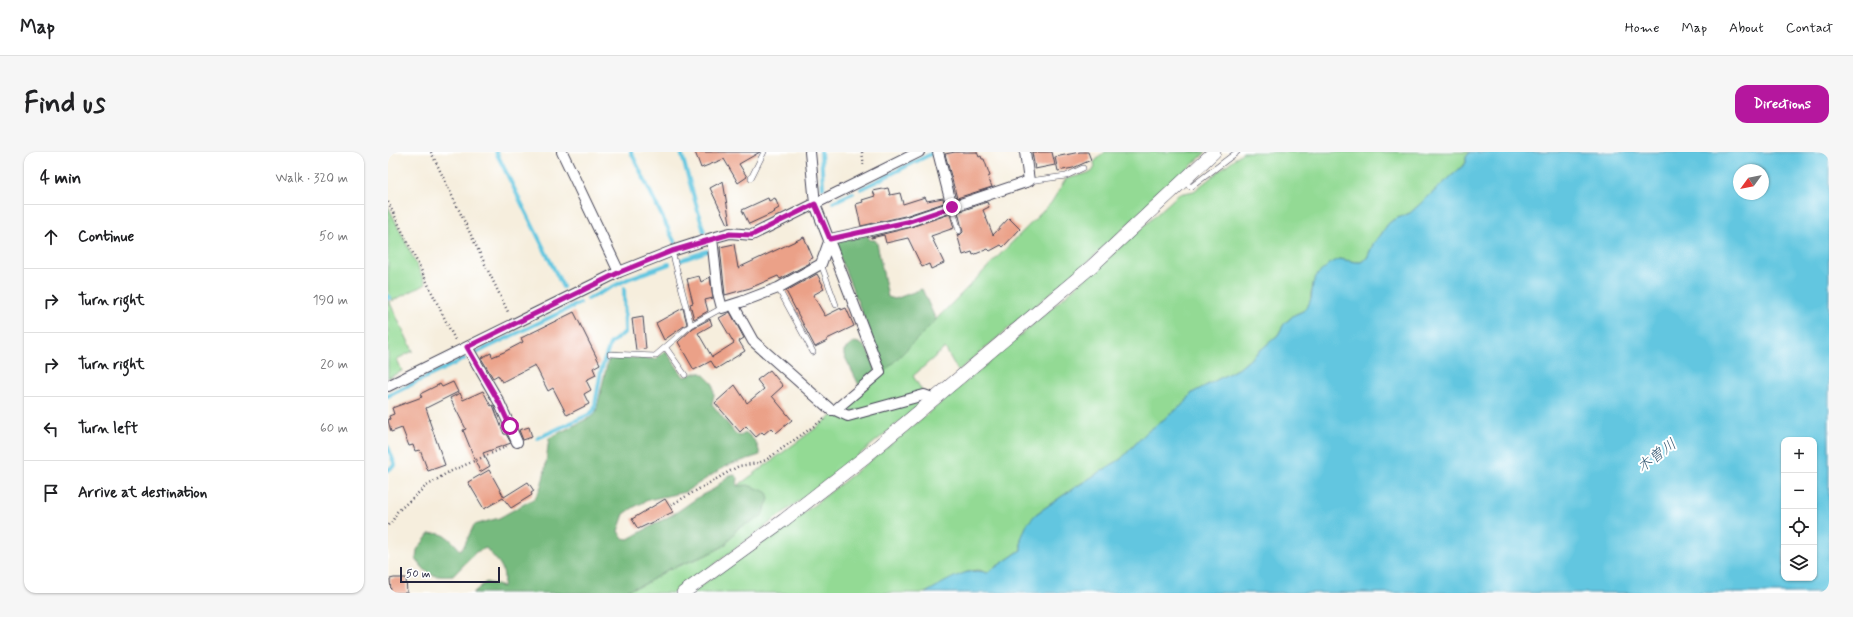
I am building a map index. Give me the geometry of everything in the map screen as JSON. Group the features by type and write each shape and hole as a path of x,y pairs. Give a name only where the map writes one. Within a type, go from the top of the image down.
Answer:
{"street":[{"path":"562,152 620,272"},
{"path":"810,152 815,204 830,239 880,372 835,410"},
{"path":"388,386 620,272 672,251 712,238 730,234 752,235 919,152"},
{"path":"938,152 952,207"},
{"path":"830,239 907,222 1029,181 1025,152"},
{"path":"683,593 784,520 865,457 935,399 1091,266 1214,152"},
{"path":"712,238 718,293 722,308 778,288 821,264 830,239"},
{"path":"733,305 753,341 831,410 835,410 848,416 924,395 935,399"},
{"path":"464,348 499,402 517,442"}],"lane":[{"path":"751,178 764,152"},
{"path":"1183,182 1191,187 1237,152"},
{"path":"1029,181 1066,176 1082,168"},
{"path":"952,207 959,231"},
{"path":"672,251 691,325"},
{"path":"821,264 836,305"},
{"path":"778,288 813,352"},
{"path":"610,354 655,356 691,325 722,308"},
{"path":"666,348 685,375"}],"path":[{"path":"430,152 514,324"},
{"path":"388,202 464,348"},
{"path":"671,505 739,466 766,460 835,410"},
{"path":"388,525 392,522 397,512 425,487 447,473 517,442"}],"green space":[{"path":"1105,152 1206,152 1091,259 958,371 945,348 913,376 923,392 850,413 845,411 845,407 885,371 1051,203 1066,179 1092,172 1095,167 1094,162"},
{"path":"1243,152 1470,152 1466,157 1466,163 1410,213 1393,220 1388,224 1374,242 1367,258 1361,262 1339,259 1311,292 1311,299 1308,306 1284,324 1278,335 1241,367 1192,393 1185,403 1146,433 1121,459 1036,514 1021,539 1021,550 987,573 979,570 969,571 925,593 690,593 784,528 861,468 1000,353 1179,194 1194,191"},
{"path":"388,206 426,284 392,301 388,291"},
{"path":"867,235 870,240 875,240 877,243 888,297 895,299 922,289 936,320 885,371 834,242"},
{"path":"388,299 413,351 397,359 402,371 388,378"},
{"path":"855,342 860,343 866,349 876,371 859,385 844,355 844,350"},
{"path":"665,350 684,377 695,373 702,373 713,384 714,395 712,404 735,433 740,436 746,433 754,440 760,455 726,466 685,492 648,500 634,507 624,514 618,531 622,538 628,539 677,512 700,496 714,489 728,476 735,475 738,478 737,486 748,485 767,492 769,499 761,517 738,528 724,546 704,556 667,570 645,584 618,593 473,593 486,582 503,587 503,569 486,548 476,552 453,576 435,576 424,569 416,559 417,550 429,534 434,533 447,537 460,550 463,548 474,525 499,518 535,498 539,492 543,477 549,438 591,417 596,412 609,356 656,359"},
{"path":"924,398 926,400 843,468 695,579 673,593 618,593 645,584 667,570 704,556 724,546 738,528 761,517 736,487 835,414"}],"water":[{"name":"木曽川","path":"1470,152 1829,152 1829,593 925,593 963,573 979,571 987,573 1021,550 1021,539 1027,524 1036,514 1121,459 1146,433 1185,403 1192,393 1241,367 1278,335 1284,324 1308,306 1311,299 1313,283 1317,275 1332,262 1339,259 1361,262 1367,258 1374,242 1388,224 1393,220 1410,213 1466,163 1466,157"}],"building":[{"path":"695,152 760,152 739,164 747,177 738,183 724,159 701,168"},
{"path":"955,152 977,152 979,157 981,156 982,159 984,159 992,187 957,198 945,154"},
{"path":"1032,152 1052,152 1055,165 1035,169"},
{"path":"1088,152 1091,160 1073,168 1058,171 1055,157"},
{"path":"723,181 730,223 727,224 710,188"},
{"path":"888,188 890,195 900,193 903,204 925,197 927,201 943,198 944,203 905,216 861,226 856,204 863,202 862,200 875,196 873,191"},
{"path":"768,198 769,201 775,198 779,208 774,211 775,212 749,224 742,210"},
{"path":"987,202 989,207 983,210 993,235 1009,218 1020,229 1003,247 1001,245 990,251 988,249 973,255 972,252 963,255 957,234 960,235 963,232 958,212"},
{"path":"950,214 954,228 931,236 944,263 931,269 929,264 922,267 908,238 886,243 884,235 871,238 908,228"},
{"path":"804,237 813,258 808,260 810,263 780,279 778,276 750,288 725,295 720,247 734,244 738,268"},
{"path":"817,274 824,289 813,295 825,316 841,308 841,310 846,308 854,326 827,339 827,341 815,347 786,291"},
{"path":"699,276 701,282 710,277 713,298 705,300 708,311 694,319 690,304 693,303 687,279"},
{"path":"683,308 687,324 664,340 656,323"},
{"path":"574,312 600,364 593,368 596,375 586,380 591,390 584,394 589,404 567,415 553,388 548,391 535,365 502,382 498,375 493,378 481,358 491,353 492,357 504,352 523,342 521,338"},
{"path":"730,312 744,338 739,341 745,351 716,369 711,361 694,370 678,342 693,328 710,319 712,325 698,333 712,357 734,343 719,318"},
{"path":"643,317 646,349 636,350 632,319"},
{"path":"770,370 783,386 772,396 792,420 776,433 771,428 764,434 762,432 756,437 746,426 740,432 715,403 735,385 747,403 764,389 757,380"},
{"path":"453,382 458,392 426,408 445,465 428,471 420,450 415,451 413,445 409,446 402,428 391,432 388,420 390,419 389,416 394,414 392,408 422,397 420,394 440,384 442,387"},
{"path":"483,391 491,406 493,405 504,434 506,434 511,443 483,453 490,466 480,472 463,430 466,429 450,398 460,393 463,400"},
{"path":"529,427 532,437 523,440 519,430"},
{"path":"489,470 504,497 528,482 534,491 531,493 532,495 511,508 503,498 484,509 468,482"},
{"path":"665,499 673,512 638,529 632,519"},
{"path":"406,578 407,593 391,593 390,579"}],"waterway":[{"path":"496,152 563,287"},
{"path":"631,152 675,243"},
{"path":"681,152 704,232"},
{"path":"821,152 823,188"},
{"path":"861,189 933,153"},
{"path":"833,202 853,193"},
{"path":"679,261 707,251"},
{"path":"588,299 630,278 669,264"},
{"path":"538,438 590,414 594,410 601,371 610,344 625,332 624,288"},
{"path":"476,353 580,303"},
{"path":"388,396 464,359"},
{"path":"388,447 395,465 388,470"}],"route":[{"path":"510,426 499,402 467,347 620,272 672,251 712,238 730,234 752,235 815,204 830,239 907,222 952,207"}]}
